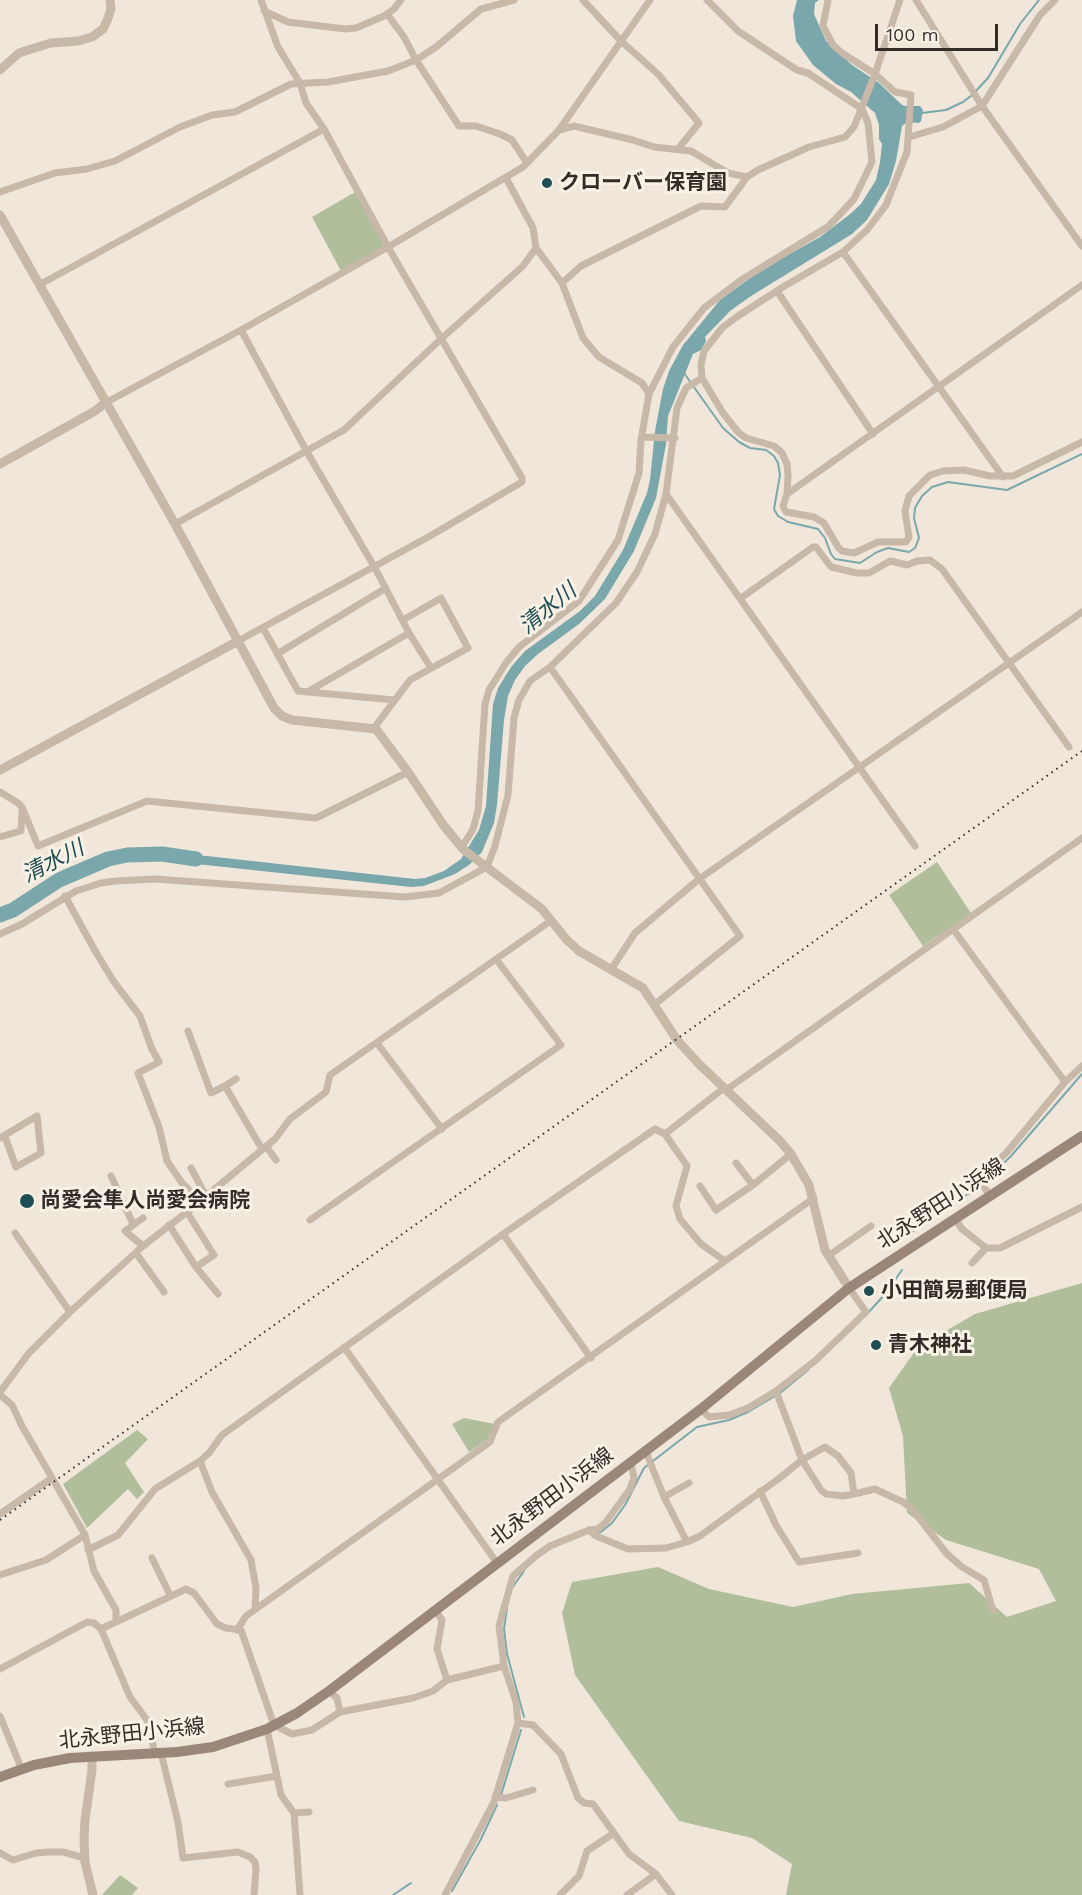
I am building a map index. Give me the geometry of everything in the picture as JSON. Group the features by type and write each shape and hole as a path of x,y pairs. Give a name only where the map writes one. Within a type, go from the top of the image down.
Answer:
{"main road":[{"name":"北永野田小浜線","path":"0,1777 70,1758 213,1747 270,1727 329,1691 631,1463 647,1455 849,1288 955,1218 988,1192 1082,1136"}],"street":[{"path":"0,70 19,53 51,43 78,41 92,37 103,29 107,21 111,9 110,0"},
{"path":"0,770 375,568 522,482 522,478 388,247 324,129 306,103 300,83 278,47 261,0"},
{"path":"264,11 288,22 345,29 364,26 387,14 401,0"},
{"path":"0,192 55,173 87,169 114,161 187,124 212,115 235,112 291,84 328,82 388,71 416,60 436,47 481,9 514,0"},
{"path":"584,0 621,41 658,74 699,123 678,148"},
{"path":"0,464 95,411 105,403 388,247 506,178 526,163 559,130 650,0"},
{"path":"463,849 473,829 478,811 485,704 489,690 519,647 579,601 618,540 639,473 649,394 674,347 704,308 741,279 806,242 829,226 854,199 872,162 868,123 862,109 738,31 707,0"},
{"path":"828,0 824,26 833,45 875,74 895,92 911,95 907,152 886,205 867,230 843,252 777,291 722,328 705,351 701,365 702,378 723,413 738,432 746,438 774,446 782,453 787,464 787,494 783,506 786,512 814,517 824,523 842,551 854,553 878,542 906,542 909,537 904,511 909,496 930,475 944,471 964,470 1003,477 1013,476 1082,442"},
{"path":"562,283 580,266 695,208 725,207 747,177 758,170 809,147 845,136 854,127 862,109 900,0"},
{"path":"916,0 981,103 1082,246"},
{"path":"909,136 943,127 981,103 1040,15 1055,0"},
{"path":"387,14 404,37 416,60 459,126 476,126 512,140 526,163"},
{"path":"559,130 574,126 654,147 691,151 728,173 747,177"},
{"path":"39,285 324,129"},
{"path":"506,178 522,203 533,228 536,248 562,283 582,338 599,357 642,383 649,394"},
{"path":"0,215 175,524 274,708 282,716 292,720 374,728"},
{"path":"175,524 344,430 523,266 536,248"},
{"path":"843,252 1003,477"},
{"path":"787,494 1082,285"},
{"path":"777,291 873,434"},
{"path":"241,330 307,452 431,668"},
{"path":"0,934 22,924 65,896 101,883 155,879 405,897 439,893 484,865 495,846 508,795 514,718 519,700 530,681 550,667 616,603 632,580 655,534 666,494 675,438 677,408 686,388 702,378"},
{"path":"642,437 675,438"},
{"path":"666,494 915,846"},
{"path":"741,598 813,547 816,547 831,567 857,573 869,573 890,561 908,565 917,561 930,560 942,569 1069,747"},
{"path":"277,654 386,588"},
{"path":"374,728 410,680 468,648 441,598 403,620"},
{"path":"612,968 635,933 699,879 1082,612"},
{"path":"263,628 298,691 394,700"},
{"path":"309,691 409,633"},
{"path":"550,667 740,936 654,1005"},
{"path":"374,728 463,849 532,900 579,951 643,988 676,1040 780,1141 805,1176 814,1198 821,1235 828,1256 866,1312 816,1359 776,1391 748,1408 729,1415 709,1417 701,1409"},
{"path":"0,792 18,802 22,807 38,846 147,801 316,818 408,772"},
{"path":"0,837 21,831 22,807"},
{"path":"665,1134 725,1089 1082,838"},
{"path":"65,896 114,982 140,1016 159,1062 138,1073 159,1126 167,1161 182,1183 200,1201"},
{"path":"116,1622 116,1610 94,1571 85,1535 12,1405 0,1394 30,1353 70,1312 143,1246 275,1138 290,1119 326,1092 330,1074 552,920"},
{"path":"953,929 1065,1082"},
{"path":"310,1220 561,1045 496,959"},
{"path":"188,1030 211,1093 236,1079"},
{"path":"377,1043 442,1129"},
{"path":"988,1192 979,1180 1007,1152 1065,1082 1082,1066"},
{"path":"225,1086 264,1147 276,1160"},
{"path":"37,1116 41,1153 16,1167 2,1137 37,1116"},
{"path":"88,1550 118,1535 155,1489 200,1461 222,1435 502,1234 655,1129 665,1134 687,1166 676,1206 680,1219 701,1244 725,1261"},
{"path":"700,1186 716,1210 753,1185 791,1154"},
{"path":"736,1163 753,1185"},
{"path":"191,1168 206,1196"},
{"path":"111,1176 133,1224"},
{"path":"237,1630 246,1616 490,1442 498,1422 814,1198"},
{"path":"955,1218 962,1229 986,1248 1000,1248 1082,1207"},
{"path":"186,1212 214,1255 196,1267"},
{"path":"143,1218 125,1230 143,1246"},
{"path":"169,1225 196,1267 218,1294"},
{"path":"828,1256 871,1226"},
{"path":"15,1233 70,1312"},
{"path":"502,1234 591,1358"},
{"path":"972,1263 986,1248"},
{"path":"136,1253 164,1292"},
{"path":"344,1347 497,1563"},
{"path":"776,1391 802,1460 821,1490 826,1494 843,1496 875,1489 903,1502 912,1509 947,1554 962,1567 984,1580 993,1611"},
{"path":"589,1530 596,1536 628,1549 666,1548 687,1542 700,1536 802,1460 825,1448 838,1456 851,1473 854,1494"},
{"path":"647,1455 664,1497 687,1542"},
{"path":"200,1461 212,1492 251,1560 256,1588 255,1610"},
{"path":"445,1895 495,1797 518,1723 516,1702 504,1666 499,1626 513,1576 550,1546 589,1530 598,1529 606,1522 630,1489 634,1478 631,1463"},
{"path":"0,1514 52,1478"},
{"path":"664,1497 689,1484"},
{"path":"760,1491 776,1525 799,1562 858,1553"},
{"path":"0,1575 46,1560 85,1535"},
{"path":"525,1542 537,1555"},
{"path":"152,1558 170,1595"},
{"path":"101,1629 186,1589 194,1593 217,1624 241,1630 270,1727 281,1795 294,1813 300,1895"},
{"path":"435,1610 442,1620 437,1648 447,1680"},
{"path":"0,1669 87,1622 94,1623 101,1629 129,1697 147,1720 178,1822 183,1858 238,1852 250,1857 255,1862 256,1870 254,1895"},
{"path":"270,1727 292,1734 312,1730 340,1712 413,1698 433,1691 447,1680 504,1666"},
{"path":"329,1691 337,1698 340,1712"},
{"path":"0,1716 22,1770"},
{"path":"518,1723 533,1725 561,1754 578,1798 584,1803 593,1804 629,1854 656,1874 672,1895"},
{"path":"92,1756 91,1787 85,1820 85,1858 93,1895"},
{"path":"228,1784 277,1776"},
{"path":"495,1797 506,1798 533,1790"},
{"path":"294,1813 309,1812"},
{"path":"560,1895 579,1876 587,1851 614,1833"},
{"path":"0,1853 14,1860 36,1853 49,1852 63,1852 85,1858"},
{"path":"627,1895 656,1874"}],"green space":[{"path":"357,191 388,247 341,271 312,217"},
{"path":"937,862 971,913 923,946 889,895"},
{"path":"1082,1283 1082,1895 786,1895 792,1864 752,1838 679,1821 575,1675 562,1613 572,1582 658,1567 709,1589 793,1607 852,1594 969,1583 1007,1617 1056,1601 1039,1569 946,1540 907,1513 903,1436 889,1388 918,1347 975,1314"},
{"path":"464,1418 495,1424 487,1440 469,1452 452,1424"},
{"path":"137,1430 148,1439 125,1463 144,1492 137,1499 128,1489 87,1528 63,1484"},
{"path":"120,1875 138,1888 132,1895 102,1895"}],"water":[{"path":"797,0 819,0 815,3 814,14 826,41 904,106 920,106 923,110 921,121 919,123 907,122 902,126 896,161 889,184 867,220 852,234 730,311 705,337 706,341 701,350 693,354 668,416 666,444 656,498 634,551 605,599 579,624 525,666 508,696 494,823 482,852 469,865 455,874 424,886 411,887 187,863 177,856 178,854 207,856 415,879 444,871 461,859 479,830 486,806 493,704 498,688 511,667 525,651 580,611 595,596 623,550 647,493 663,389 669,371 683,345 720,300 761,270 820,237 849,215 861,204 876,180 882,144 879,139 879,125 875,113 851,92 836,84 813,65 796,41 793,16"}],"waterway":[{"path":"976,91 988,78 1020,24 1039,0"},
{"path":"922,113 946,110 972,95"},
{"path":"684,373 723,428 739,442 750,448 766,450 774,456 780,475 774,509 778,516 788,522 818,529 835,559 860,563 888,548 909,552 915,548 919,538 914,518 915,508 922,496 932,487 948,482 1007,490 1082,454"},
{"name":"清水川","path":"0,915 13,910 59,880 108,859 127,855 162,854 196,859"},
{"path":"908,1236 929,1216 977,1189 1011,1156 1082,1074"},
{"path":"868,1313 902,1270"},
{"path":"780,1393 808,1370"},
{"path":"597,1533 612,1523 625,1505 644,1468 697,1427 729,1420 775,1396"},
{"path":"512,1588 524,1571"},
{"path":"507,1608 504,1629 507,1654 524,1717"},
{"path":"501,1795 521,1730"},
{"path":"452,1891 497,1805"},
{"path":"393,1895 411,1883"}],"railway":[{"path":"0,1520 1082,751"}],"place":[{"name":"クローバー保育園","path":"547,183"},
{"name":"尚愛会隼人尚愛会病院","path":"27,1201"},
{"name":"小田簡易郵便局","path":"869,1291"},
{"name":"青木神社","path":"876,1345"}]}
